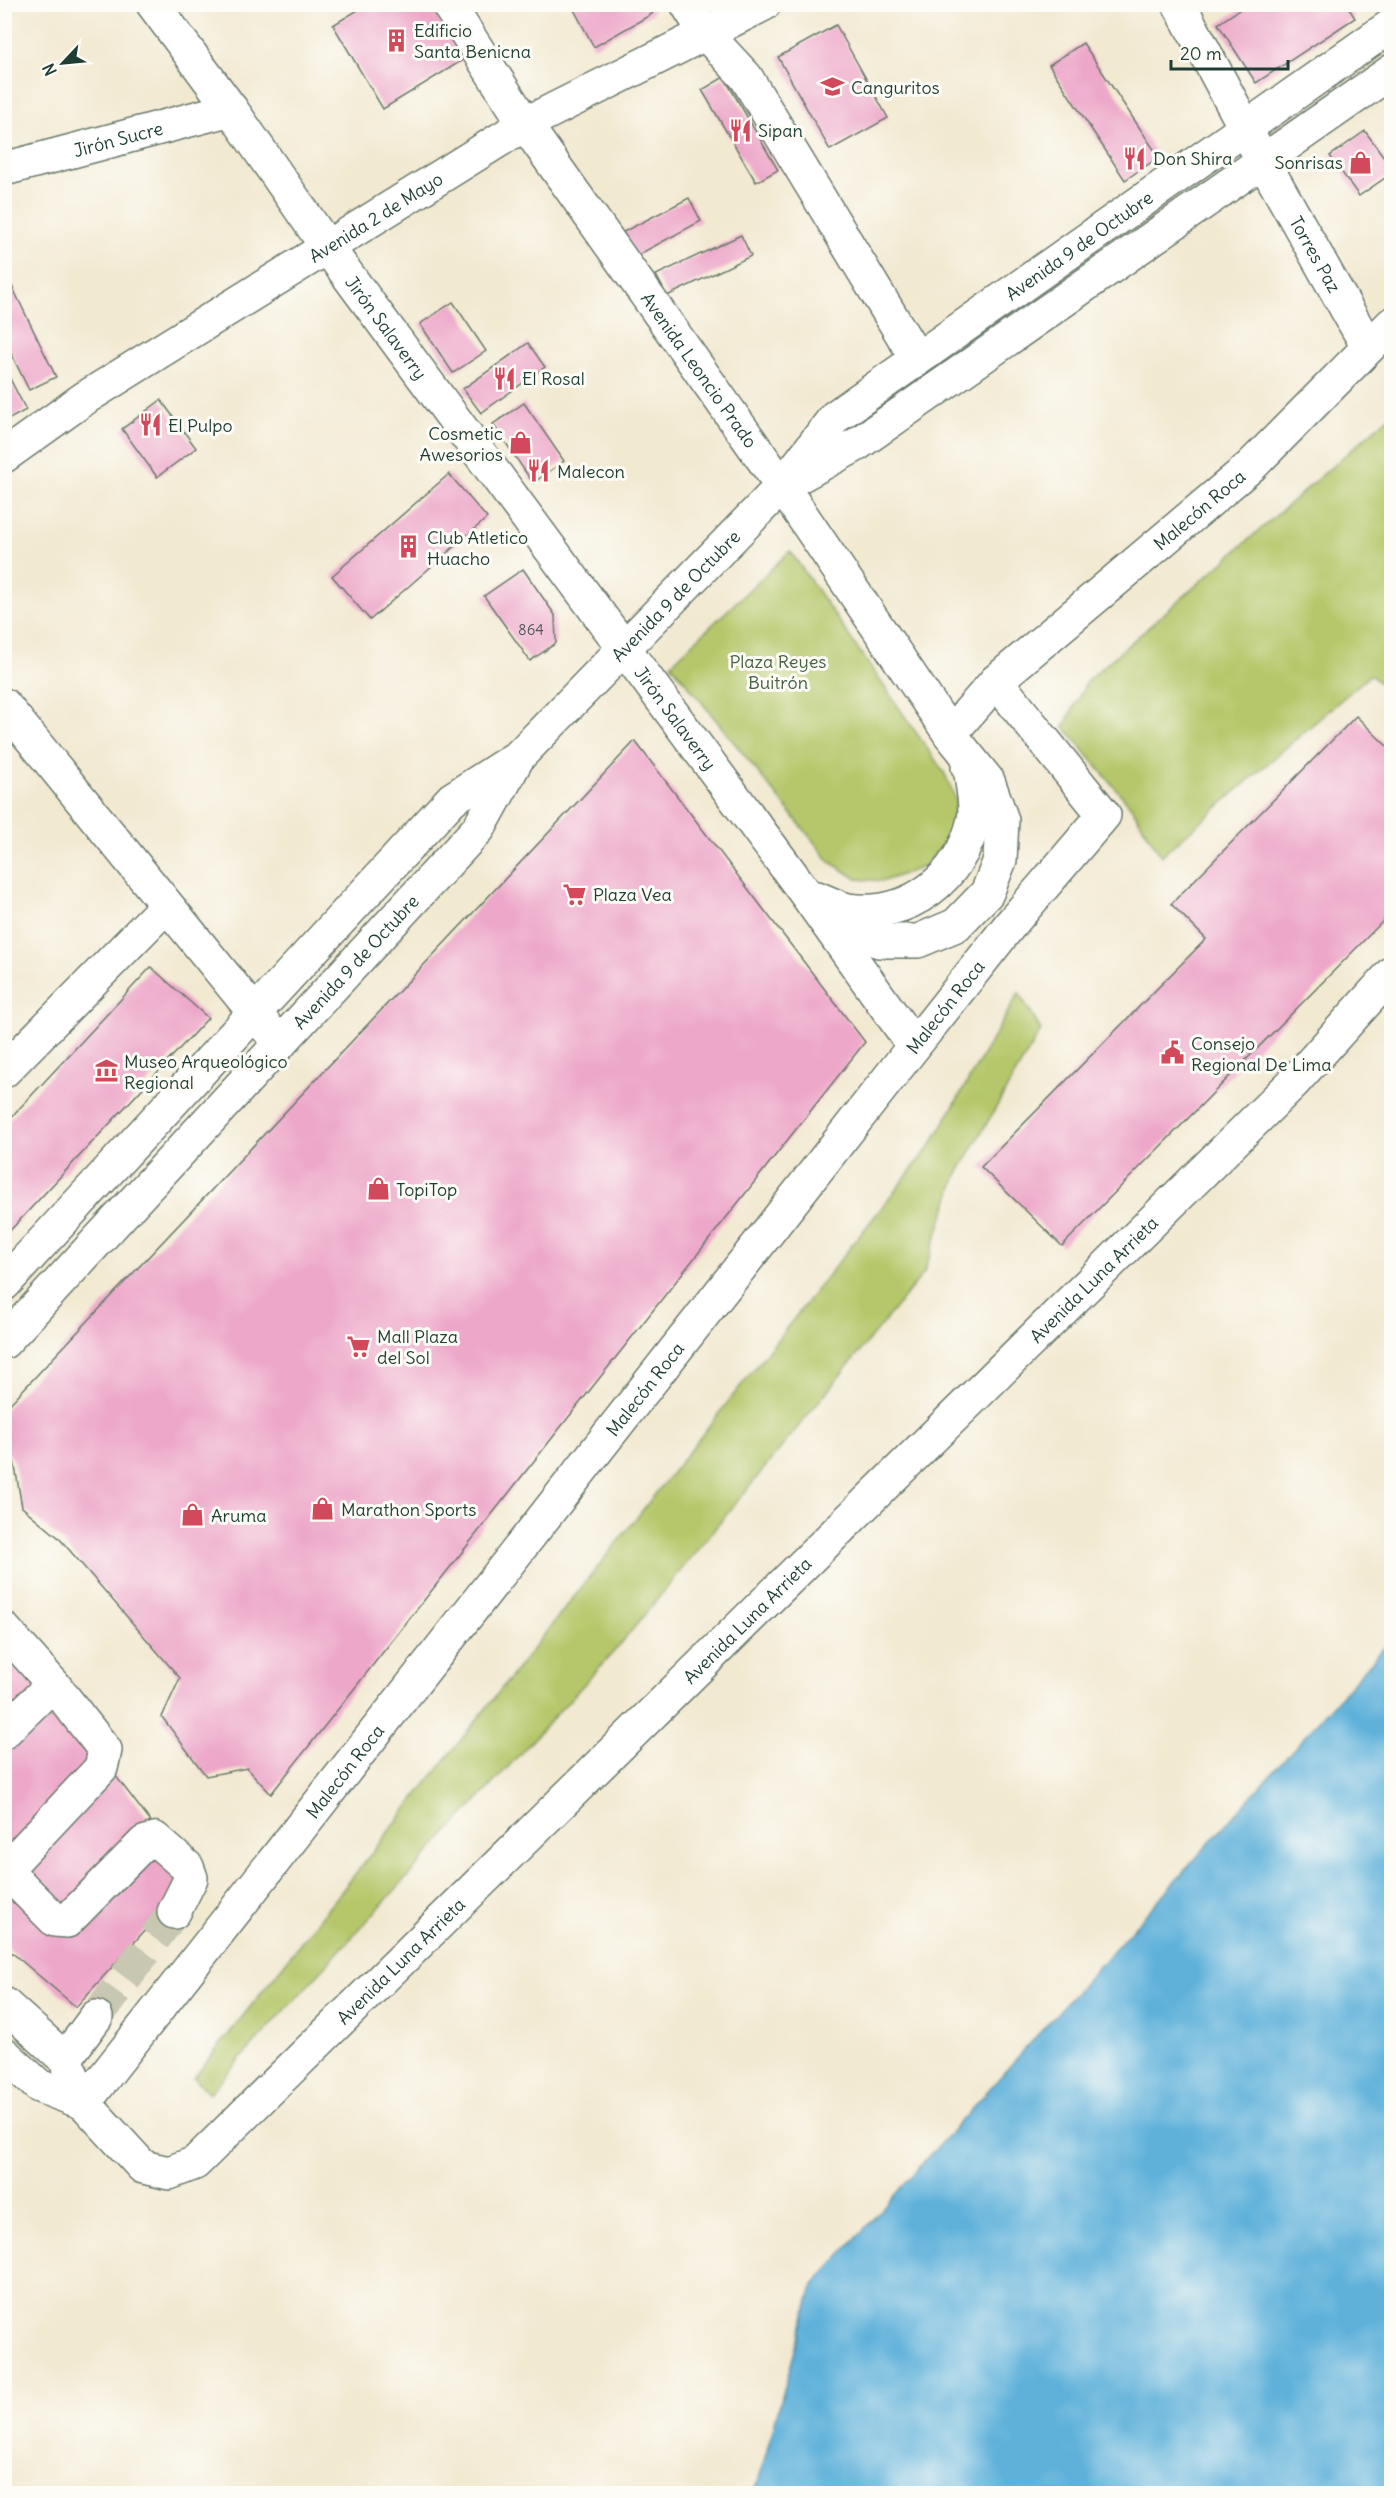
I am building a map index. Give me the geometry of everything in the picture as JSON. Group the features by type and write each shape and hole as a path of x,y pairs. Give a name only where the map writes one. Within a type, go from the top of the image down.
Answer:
{"street":[{"name":"Jirón Salaverry","path":"153,4 231,109 327,247 625,646 806,894"},
{"name":"Avenida Leoncio Prado","path":"448,4 525,124 782,486 950,734"},
{"path":"687,4 706,34 746,77 917,358"},
{"name":"Avenida 2 de Mayo","path":"4,456 86,398 525,124 764,4"},
{"name":"Torres Paz","path":"1179,4 1263,161 1368,347"},
{"name":"Avenida 9 de Octubre","path":"4,1284 452,799 519,756 782,486 835,417 1392,25"},
{"name":"Avenida 9 de Octubre","path":"782,486 856,445 1392,71"},
{"name":"Jirón Sucre","path":"4,169 231,109"},
{"name":"Malecón Roca","path":"950,734 996,681 1251,466 1392,324"},
{"name":"Malecón Roca","path":"84,2103 914,1046 1010,925 1104,815 996,681"},
{"path":"4,705 253,1013 281,1043"},
{"path":"806,894 847,910 891,909 930,891 960,858 974,817 971,773 950,734"},
{"path":"806,894 845,929 879,941 918,941 956,925 987,893 1000,860 1002,820 988,781 950,734"},
{"name":"Avenida 9 de Octubre","path":"4,1342 479,828 519,756"},
{"path":"806,894 914,1046"},
{"path":"4,1071 166,906"},
{"name":"Avenida Luna Arrieta","path":"84,2103 143,2167 169,2173 195,2163 1294,1082 1392,973"},
{"path":"4,1629 53,1683 105,1750 101,1768 5,1870 55,1920 67,1921 144,1843 155,1839 188,1866 191,1878 174,1912"},
{"path":"4,1732 53,1683"},
{"path":"4,2004 65,2060 84,2103"},
{"path":"65,2060 96,2017"},
{"path":"4,2054 39,2086 84,2103"}],"green space":[{"path":"1391,415 1391,692 1370,675 1161,856 1132,808 1064,727 1087,681"},
{"name":"Plaza Reyes Buitrón","path":"790,551 945,774 956,801 954,834 923,867 884,881 857,879 830,862 671,664"},
{"path":"1019,993 1041,1030 957,1175 924,1273 619,1646 209,2093 194,2078 931,1145"}],"water":[{"path":"1391,1640 1391,2493 755,2493 813,2286"}],"building":[{"path":"368,4 430,4 463,60 383,109 333,25"},
{"path":"571,4 655,4 652,14 594,47"},
{"path":"1248,4 1346,4 1355,18 1256,83 1218,24"},
{"name":"Canguritos","path":"836,25 888,118 830,150 778,57"},
{"path":"1083,43 1159,157 1125,180 1049,65"},
{"name":"Sipan","path":"724,77 778,170 756,182 702,90"},
{"name":"Sonrisas","path":"1365,131 1392,168 1392,173 1359,196 1330,156"},
{"path":"689,198 701,221 636,256 623,232"},
{"path":"741,235 751,256 667,296 656,275"},
{"path":"8,278 56,377 29,390 4,339 4,280"},
{"path":"453,302 486,351 453,373 420,324"},
{"name":"El Rosal","path":"528,343 545,367 481,413 463,389"},
{"path":"4,367 26,410 4,422"},
{"path":"161,400 196,448 157,477 122,429"},
{"path":"524,403 564,461 533,483 493,424"},
{"name":"Club Atletico Huacho","path":"449,474 487,518 370,620 332,576"},
{"path":"523,569 555,615 556,643 530,661 484,596"},
{"name":"Consejo Regional De Lima","path":"1356,716 1392,751 1392,912 1062,1246 981,1167 1206,939 1171,904"},
{"path":"635,741 865,1042 271,1794 247,1768 206,1776 162,1717 180,1678 59,1538 22,1507 14,1461 4,1447 4,1410"},
{"name":"Museo Arqueológico Regional","path":"151,967 208,1018 4,1237 4,1125"},
{"path":"4,1630 193,1877 76,2007 4,1946"}],"tunnel":[{"path":"96,2017 174,1912"}],"place":[{"name":"Edificio Santa Benicna","path":"396,40"},
{"name":"Canguritos","path":"833,87"},
{"name":"Sipan","path":"740,130"},
{"name":"Don Shira","path":"1135,158"},
{"name":"Sonrisas","path":"1361,162"},
{"name":"El Rosal","path":"504,378"},
{"name":"El Pulpo","path":"150,425"},
{"name":"Cosmetic Awesorios","path":"521,443"},
{"name":"Malecon","path":"539,471"},
{"name":"Club Atletico Huacho","path":"409,547"},
{"name":"Plaza Vea","path":"575,894"},
{"name":"Consejo Regional De Lima","path":"1173,1053"},
{"name":"Museo Arqueológico Regional","path":"106,1071"},
{"name":"TopiTop","path":"378,1189"},
{"name":"Mall Plaza del Sol","path":"359,1346"},
{"name":"Marathon Sports","path":"323,1509"},
{"name":"Aruma","path":"193,1515"}]}
